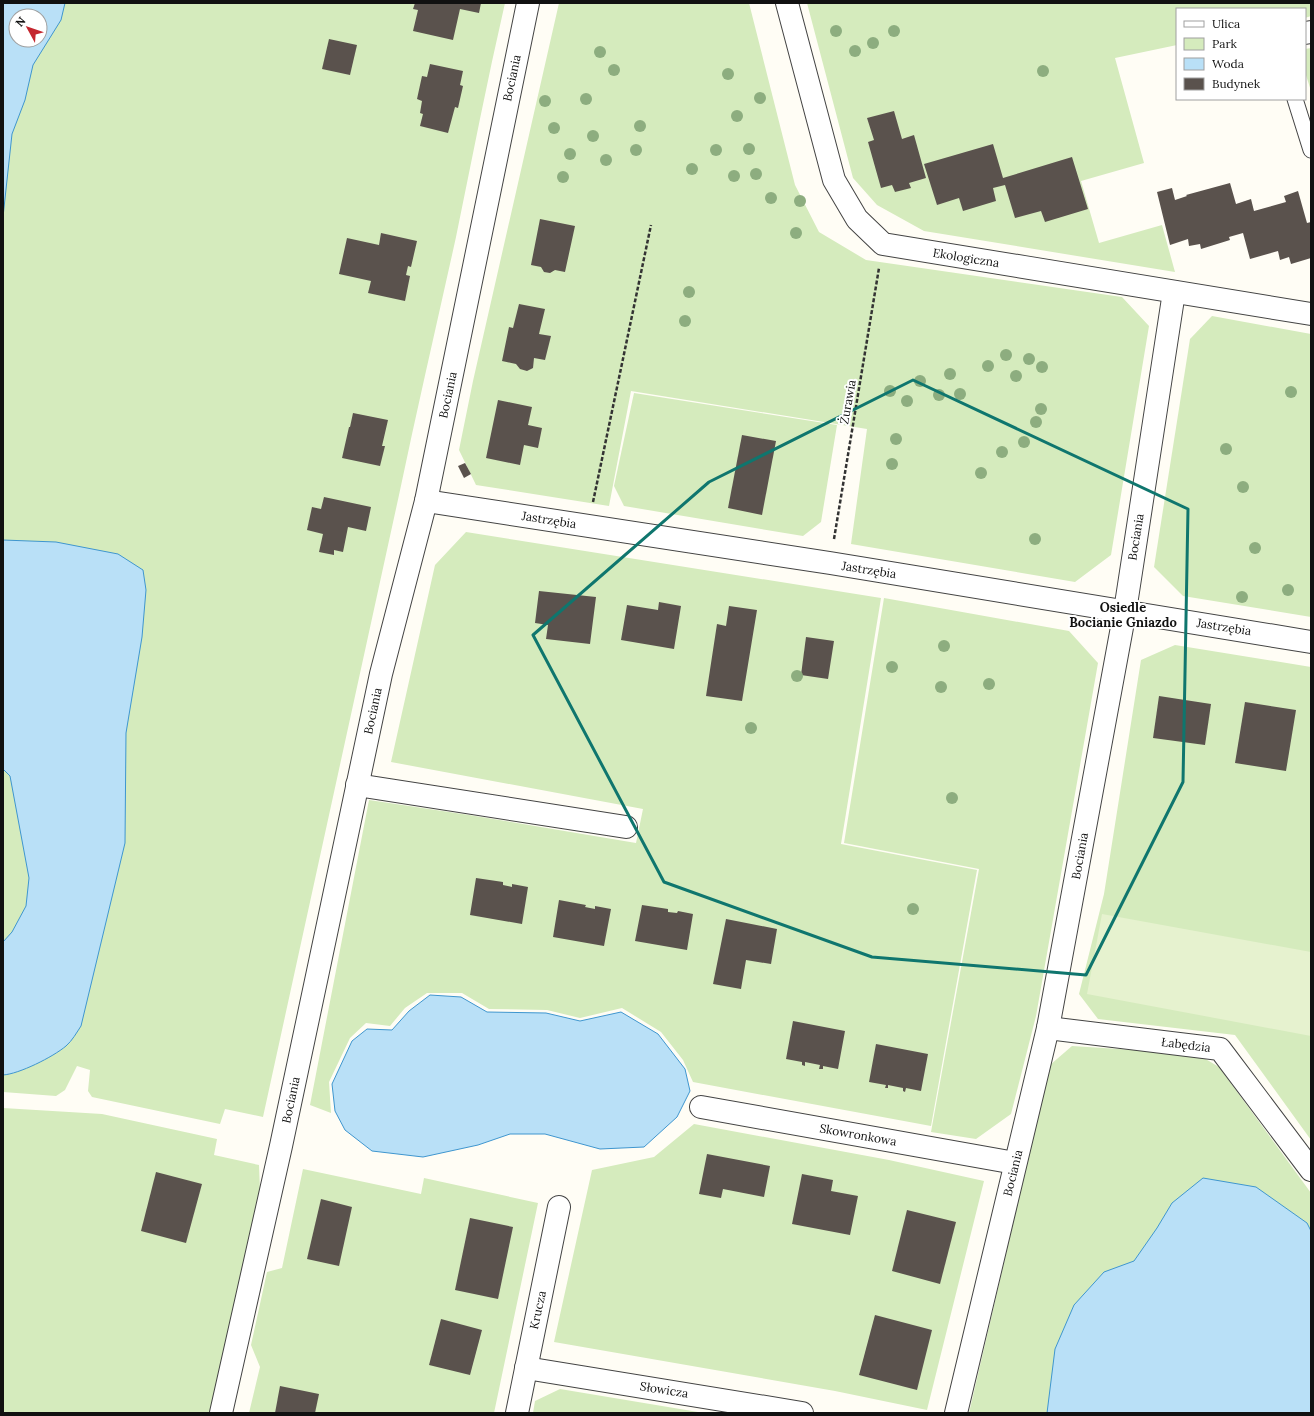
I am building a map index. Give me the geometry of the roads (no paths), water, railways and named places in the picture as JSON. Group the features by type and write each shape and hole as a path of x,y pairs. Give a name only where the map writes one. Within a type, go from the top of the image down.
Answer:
{"street":[{"name":"Bociania","path":"222,1413 281,1146 381,674 426,502 528,3"},
{"name":"Ekologiczna","path":"786,3 834,180 857,219 883,244 1311,314"},
{"name":"Bociania","path":"956,1413 1048,1028 1125,611 1174,292"},
{"name":"Jastrzębia","path":"426,502 830,563 1311,642"},
{"path":"357,785 626,827"},
{"name":"Łabędzia","path":"1048,1028 1220,1049 1311,1170"},
{"name":"Skowronkowa","path":"701,1107 1015,1163"},
{"name":"Krucza","path":"517,1413 559,1207"},
{"name":"Słowicza","path":"526,1368 802,1413"}],"lane":[{"path":"1296,100 1311,150"}],"water":[{"path":"3,3 65,3 61,20 48,41 48,8 8,8 8,48 44,48 33,65 25,100 12,134 3,217"},
{"path":"3,540 56,542 118,554 143,570 146,590 142,637 126,733 125,843 81,1026 68,1044 53,1055 18,1072 3,1075 3,942 12,932 26,906 29,878 10,776 3,769"},
{"path":"430,995 461,997 487,1012 546,1013 580,1021 621,1012 658,1034 685,1069 690,1091 677,1117 644,1147 600,1149 545,1134 510,1134 478,1145 423,1157 372,1151 345,1130 335,1111 332,1084 352,1041 367,1029 392,1030 409,1011"},
{"path":"1203,1178 1256,1187 1307,1223 1311,1231 1311,1413 1047,1413 1055,1349 1074,1305 1104,1272 1134,1261 1172,1203"}],"district":[{"name":"Osiedle Bocianie Gniazdo","path":"1123,614"}]}
